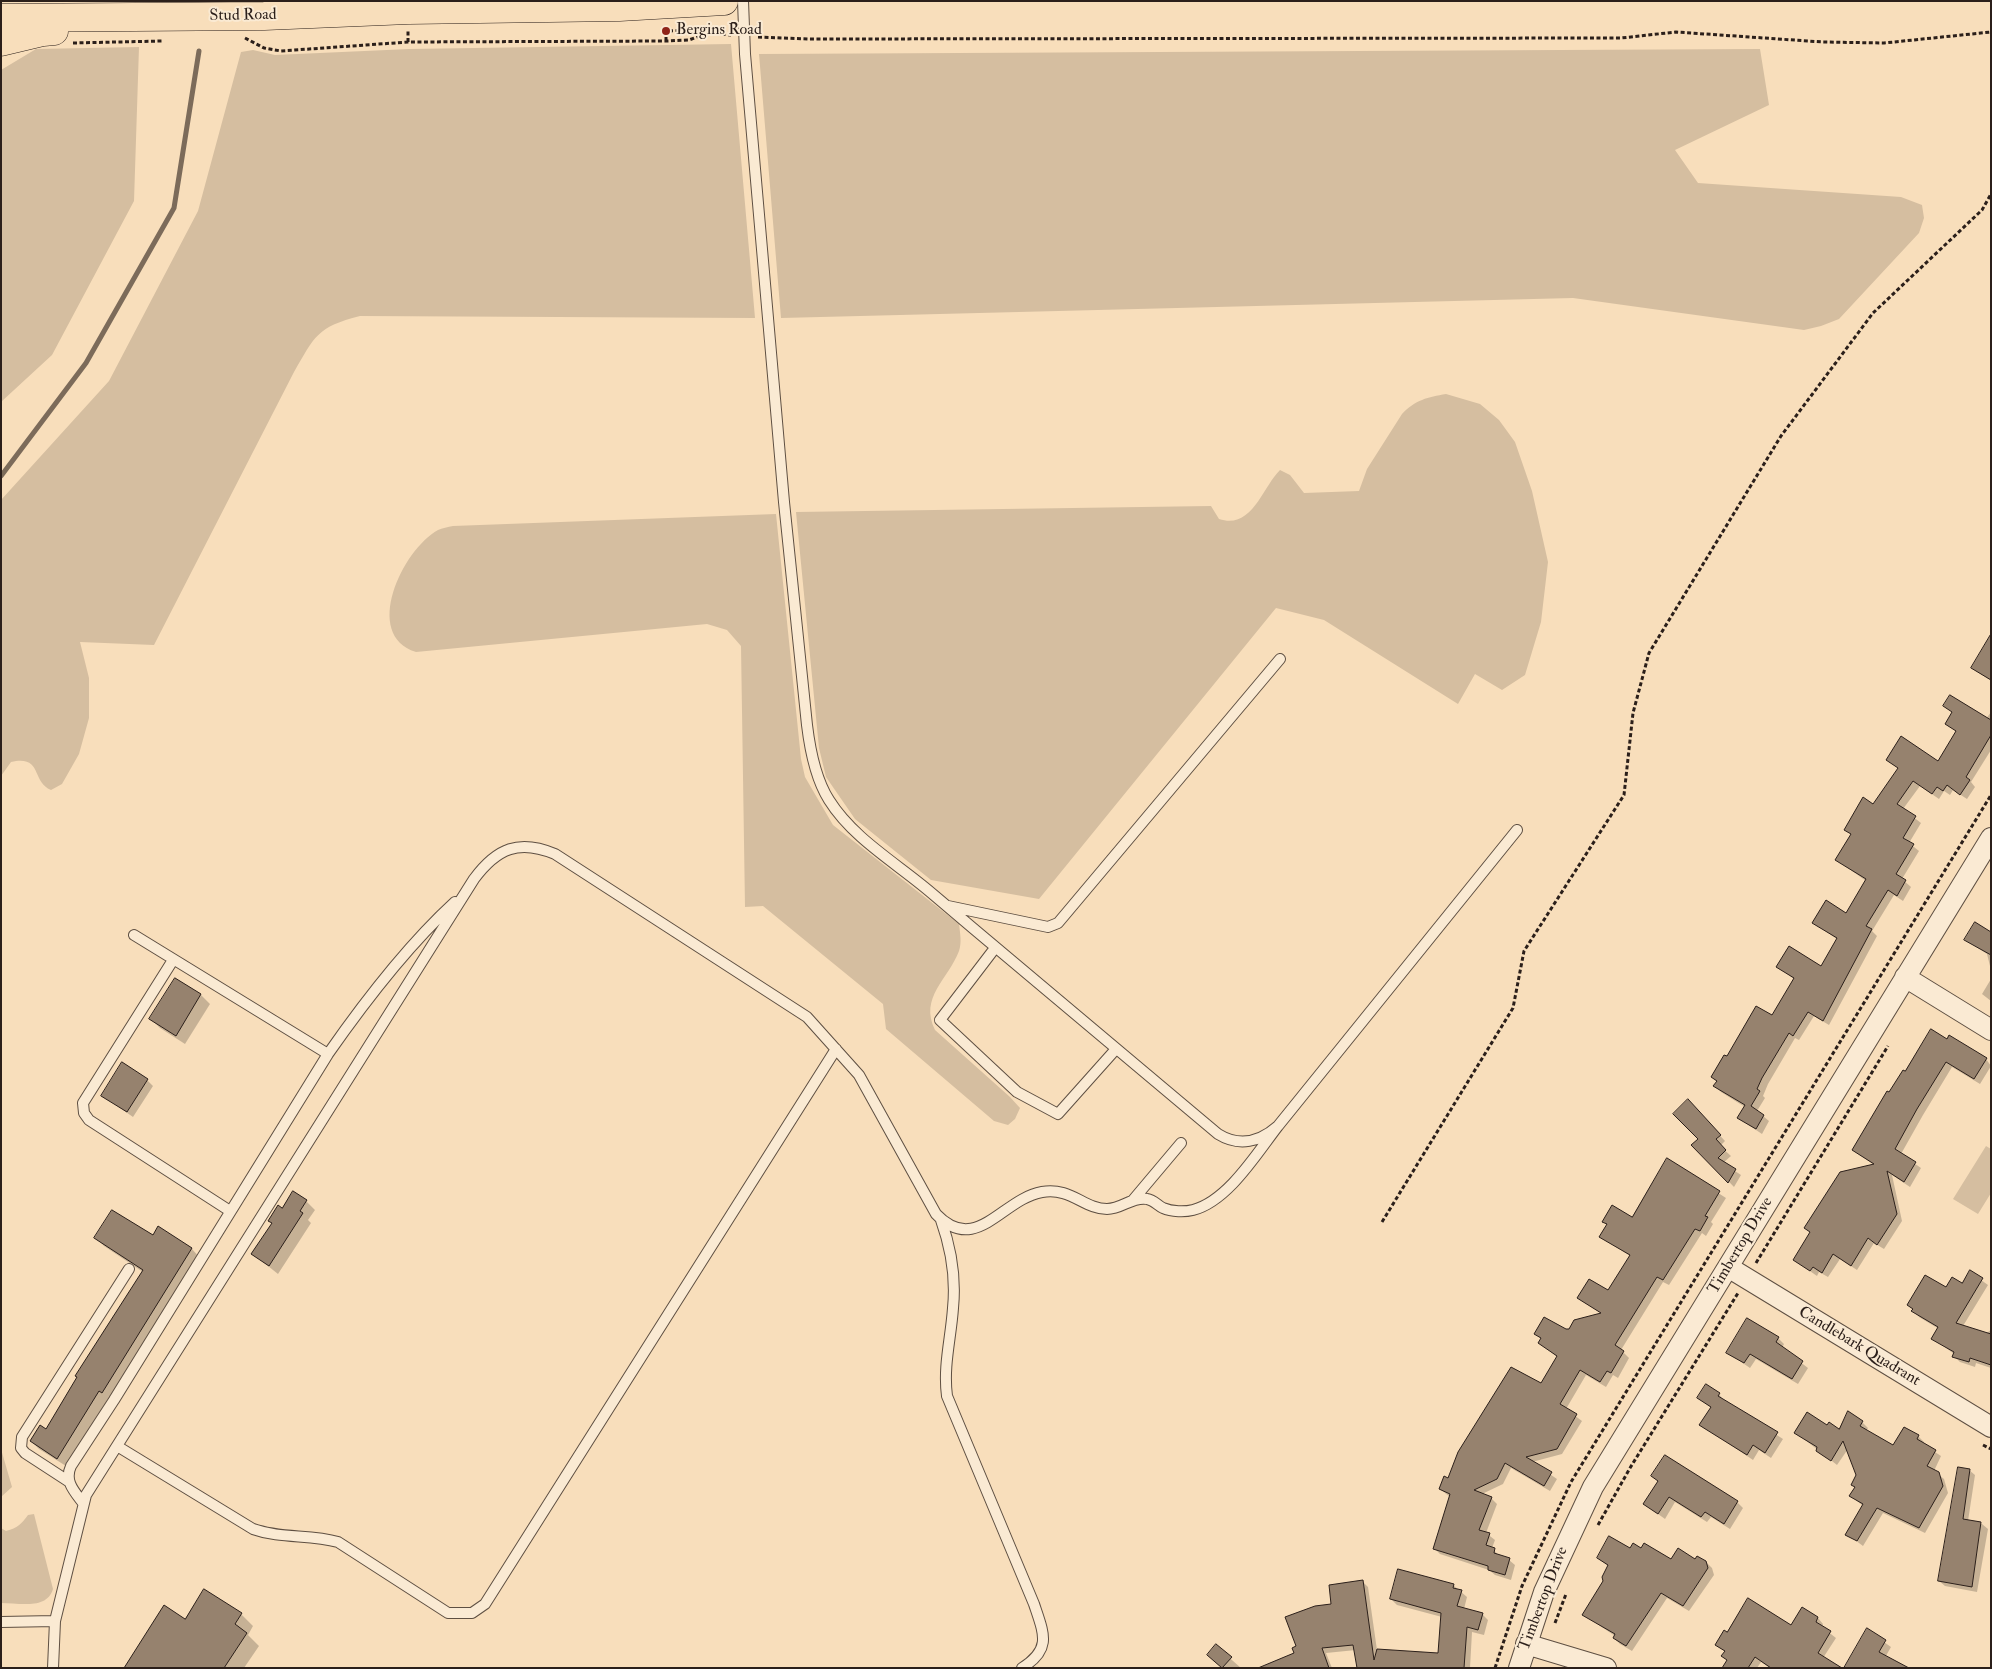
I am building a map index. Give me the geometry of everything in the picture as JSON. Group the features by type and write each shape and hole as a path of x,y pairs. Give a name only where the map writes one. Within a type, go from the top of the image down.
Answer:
{"highway":[{"name":"Stud Road","path":"1,18 187,17 619,7 724,1"},
{"path":"1,42 43,32 142,30 187,17"}],"street":[{"name":"Timbertop Drive","path":"1519,1668 1557,1559 1583,1505 1991,838"},
{"path":"1905,977 1991,1030"},
{"name":"Candlebark Quadrant","path":"1728,1267 1991,1427"},
{"path":"1526,1644 1606,1668"}],"lane":[{"path":"744,1 745,37 785,511 810,746 820,783 840,815 852,829 947,906 1116,1049 1230,1141 1241,1143 1263,1138 1278,1126"},
{"path":"947,906 1048,927 1058,923 1280,659"},
{"path":"53,1668 55,1621 86,1495 466,893 488,861 506,850 528,846 538,847 555,854 807,1017 859,1075 936,1214 941,1220 958,1229 975,1229 987,1224 1024,1198 1053,1191 1066,1193 1100,1208 1116,1208 1133,1200 1148,1199 1162,1208 1183,1211 1192,1210 1212,1202 1220,1196 1249,1163 1517,830"},
{"path":"68,1481 68,1473 71,1466 114,1400 328,1054 349,1024 405,954 442,914 466,893"},
{"path":"134,935 328,1054"},
{"path":"995,948 940,1020 1017,1092 1058,1114 1116,1049"},
{"path":"173,960 83,1103 82,1108 89,1120 230,1211"},
{"path":"117,1446 253,1529 267,1534 325,1538 338,1542 448,1613 472,1613 485,1604 836,1049"},
{"path":"1133,1200 1181,1144"},
{"path":"941,1220 950,1251 954,1291 945,1364 947,1396 1034,1604 1043,1630 1043,1649 1038,1656 1022,1668"},
{"path":"83,1503 68,1481 25,1453 21,1448 22,1437 129,1269"},
{"path":"1,1622 55,1621"}],"path":[{"path":"666,41 666,31 705,30"},
{"path":"243,37 264,48 281,51 408,42 690,40 707,33 745,37 809,39 1621,38 1676,32 1823,42 1884,43 1991,32"},
{"path":"68,43 164,41"},
{"path":"1382,1222 1513,1008 1524,952 1624,795 1633,713 1649,653 1781,436 1873,313 1982,210 1991,194"},
{"path":"1753,1268 1890,1042"},
{"path":"1595,1531 1630,1468 1741,1288"},
{"path":"1554,1626 1567,1590"}],"shaded area":[{"path":"731,44 755,318 360,316 334,324 313,341 294,372 154,645 80,642 89,678 89,718 79,754 62,784 51,790 45,786 36,770 28,762 21,761 11,762 1,776 1,500 109,381 198,211 241,52 253,50 275,55 409,49"},
{"path":"139,47 134,201 52,355 1,402 1,70 36,49"},
{"path":"1760,49 1769,105 1675,150 1698,183 1901,197 1922,205 1924,218 1919,233 1839,319 1821,326 1804,330 1573,298 781,318 759,54"},
{"path":"1446,394 1480,404 1499,420 1515,442 1532,491 1548,562 1541,622 1525,675 1502,690 1475,674 1458,704 1324,620 1276,608 1039,899 931,880 855,819 826,777 819,748 796,512 1211,506 1219,519 1230,521 1240,519 1248,513 1280,470 1290,475 1304,493 1359,491 1367,469 1402,414 1412,405 1422,400"},
{"path":"776,514 801,759 805,777 833,825 959,924 961,941 959,951 933,998 930,1008 931,1018 935,1030 1020,1108 1015,1119 1008,1125 994,1121 886,1029 883,1004 763,906 745,907 741,646 727,630 707,624 416,652 400,643 392,629 390,611 393,592 401,573 412,555 425,540 441,529 453,526"},
{"path":"1986,1146 1991,1149 1991,1193 1978,1214 1953,1199"},
{"path":"1,1449 12,1487 1,1497"},
{"path":"34,1514 53,1589 50,1596 39,1603 1,1603 1,1528 6,1531 14,1528 28,1515"}],"building":[{"path":"1991,634 1991,680 1971,668"},
{"path":"1950,695 1991,720 1991,735 1966,777 1970,780 1960,795 1947,785 1943,791 1937,787 1932,794 1913,781 1897,804 1916,816 1903,838 1914,844 1896,874 1906,880 1897,896 1888,890 1866,926 1872,929 1823,1021 1808,1012 1793,1036 1789,1033 1762,1078 1757,1089 1760,1091 1751,1106 1764,1115 1756,1129 1737,1118 1745,1105 1713,1086 1717,1081 1711,1077 1724,1055 1727,1056 1756,1006 1772,1015 1794,978 1776,967 1789,946 1821,966 1837,938 1812,923 1826,900 1846,913 1866,879 1835,860 1851,834 1844,830 1863,797 1873,804 1898,768 1886,760 1901,736 1938,761 1956,731 1945,724 1952,712 1943,706"},
{"path":"1975,922 1991,932 1991,955 1964,940"},
{"path":"175,978 201,994 176,1036 149,1019"},
{"path":"1931,1029 1947,1039 1949,1035 1987,1058 1974,1079 1946,1062 1917,1109 1895,1149 1916,1162 1904,1182 1887,1171 1897,1214 1877,1245 1868,1238 1851,1266 1833,1254 1822,1273 1813,1267 1810,1271 1793,1260 1810,1232 1804,1228 1840,1172 1874,1164 1852,1150 1887,1091 1889,1092 1903,1070 1905,1071"},
{"path":"122,1062 148,1079 127,1112 101,1096"},
{"path":"1688,1099 1721,1135 1716,1139 1726,1150 1718,1158 1736,1169 1728,1183 1691,1145 1698,1139 1673,1114"},
{"path":"1667,1158 1720,1191 1705,1216 1708,1217 1700,1231 1695,1229 1663,1280 1657,1277 1615,1345 1624,1351 1611,1373 1607,1371 1600,1382 1580,1370 1560,1404 1577,1414 1557,1449 1526,1457 1552,1472 1544,1486 1505,1463 1497,1479 1474,1490 1492,1497 1479,1530 1490,1533 1486,1545 1495,1548 1494,1553 1510,1558 1505,1575 1488,1570 1488,1566 1433,1549 1450,1494 1439,1489 1444,1476 1448,1478 1458,1452 1511,1367 1541,1383 1557,1356 1538,1343 1541,1338 1534,1334 1544,1317 1569,1329 1574,1320 1601,1313 1577,1298 1589,1279 1608,1290 1630,1255 1599,1237 1607,1224 1602,1222 1612,1205 1632,1217"},
{"path":"293,1191 307,1200 300,1211 303,1213 269,1266 251,1254 272,1223 268,1221 278,1205 282,1208"},
{"path":"112,1210 153,1235 158,1226 192,1248 102,1393 99,1391 57,1459 30,1441 40,1425 46,1429 77,1377 75,1376 143,1270 94,1238"},
{"path":"1970,1270 1983,1278 1956,1323 1991,1334 1991,1365 1970,1358 1969,1362 1952,1357 1954,1352 1931,1339 1938,1327 1911,1311 1913,1309 1907,1305 1925,1275 1946,1287 1952,1277 1962,1283"},
{"path":"1747,1318 1779,1337 1776,1342 1803,1361 1792,1379 1750,1354 1744,1363 1726,1353"},
{"path":"1706,1384 1720,1393 1718,1396 1778,1432 1765,1453 1753,1445 1747,1455 1699,1425 1711,1407 1697,1398"},
{"path":"1848,1411 1863,1421 1860,1426 1893,1445 1904,1427 1919,1435 1917,1439 1936,1450 1927,1466 1939,1472 1943,1486 1919,1528 1877,1508 1857,1541 1845,1535 1863,1504 1849,1496 1855,1487 1851,1485 1856,1475 1843,1441 1831,1461 1816,1451 1817,1447 1794,1433 1807,1412 1827,1425 1829,1422 1839,1429"},
{"path":"1665,1455 1738,1501 1724,1524 1705,1512 1701,1517 1669,1497 1658,1514 1643,1504 1658,1481 1651,1476"},
{"path":"1958,1467 1970,1469 1963,1519 1981,1522 1972,1587 1938,1581"},
{"path":"1609,1536 1630,1548 1633,1543 1641,1548 1644,1543 1671,1559 1678,1548 1695,1559 1697,1556 1706,1561 1708,1568 1683,1606 1661,1593 1626,1646 1613,1638 1615,1634 1582,1615 1603,1581 1602,1577 1608,1565 1597,1558"},
{"path":"1398,1569 1454,1584 1453,1588 1462,1590 1457,1606 1483,1613 1478,1630 1467,1627 1464,1668 1357,1668 1353,1645 1322,1648 1329,1668 1258,1668 1294,1653 1292,1648 1296,1646 1285,1617 1315,1606 1331,1604 1329,1585 1363,1580 1374,1660 1377,1649 1438,1653 1441,1613 1390,1599"},
{"path":"204,1589 242,1613 235,1624 247,1633 224,1668 124,1668 164,1605 185,1619"},
{"path":"1748,1598 1791,1625 1802,1607 1818,1617 1816,1622 1831,1631 1818,1653 1842,1668 1771,1668 1755,1657 1748,1668 1722,1668 1727,1660 1721,1656 1725,1651 1715,1645 1724,1630 1727,1632"},
{"path":"1867,1628 1886,1640 1879,1652 1909,1668 1844,1668"},
{"path":"1216,1644 1232,1657 1222,1668 1207,1655"}],"waterway":[{"path":"1,476 86,363 174,208 199,51"}],"place":[{"name":"Bergins Road","path":"666,31"}]}
